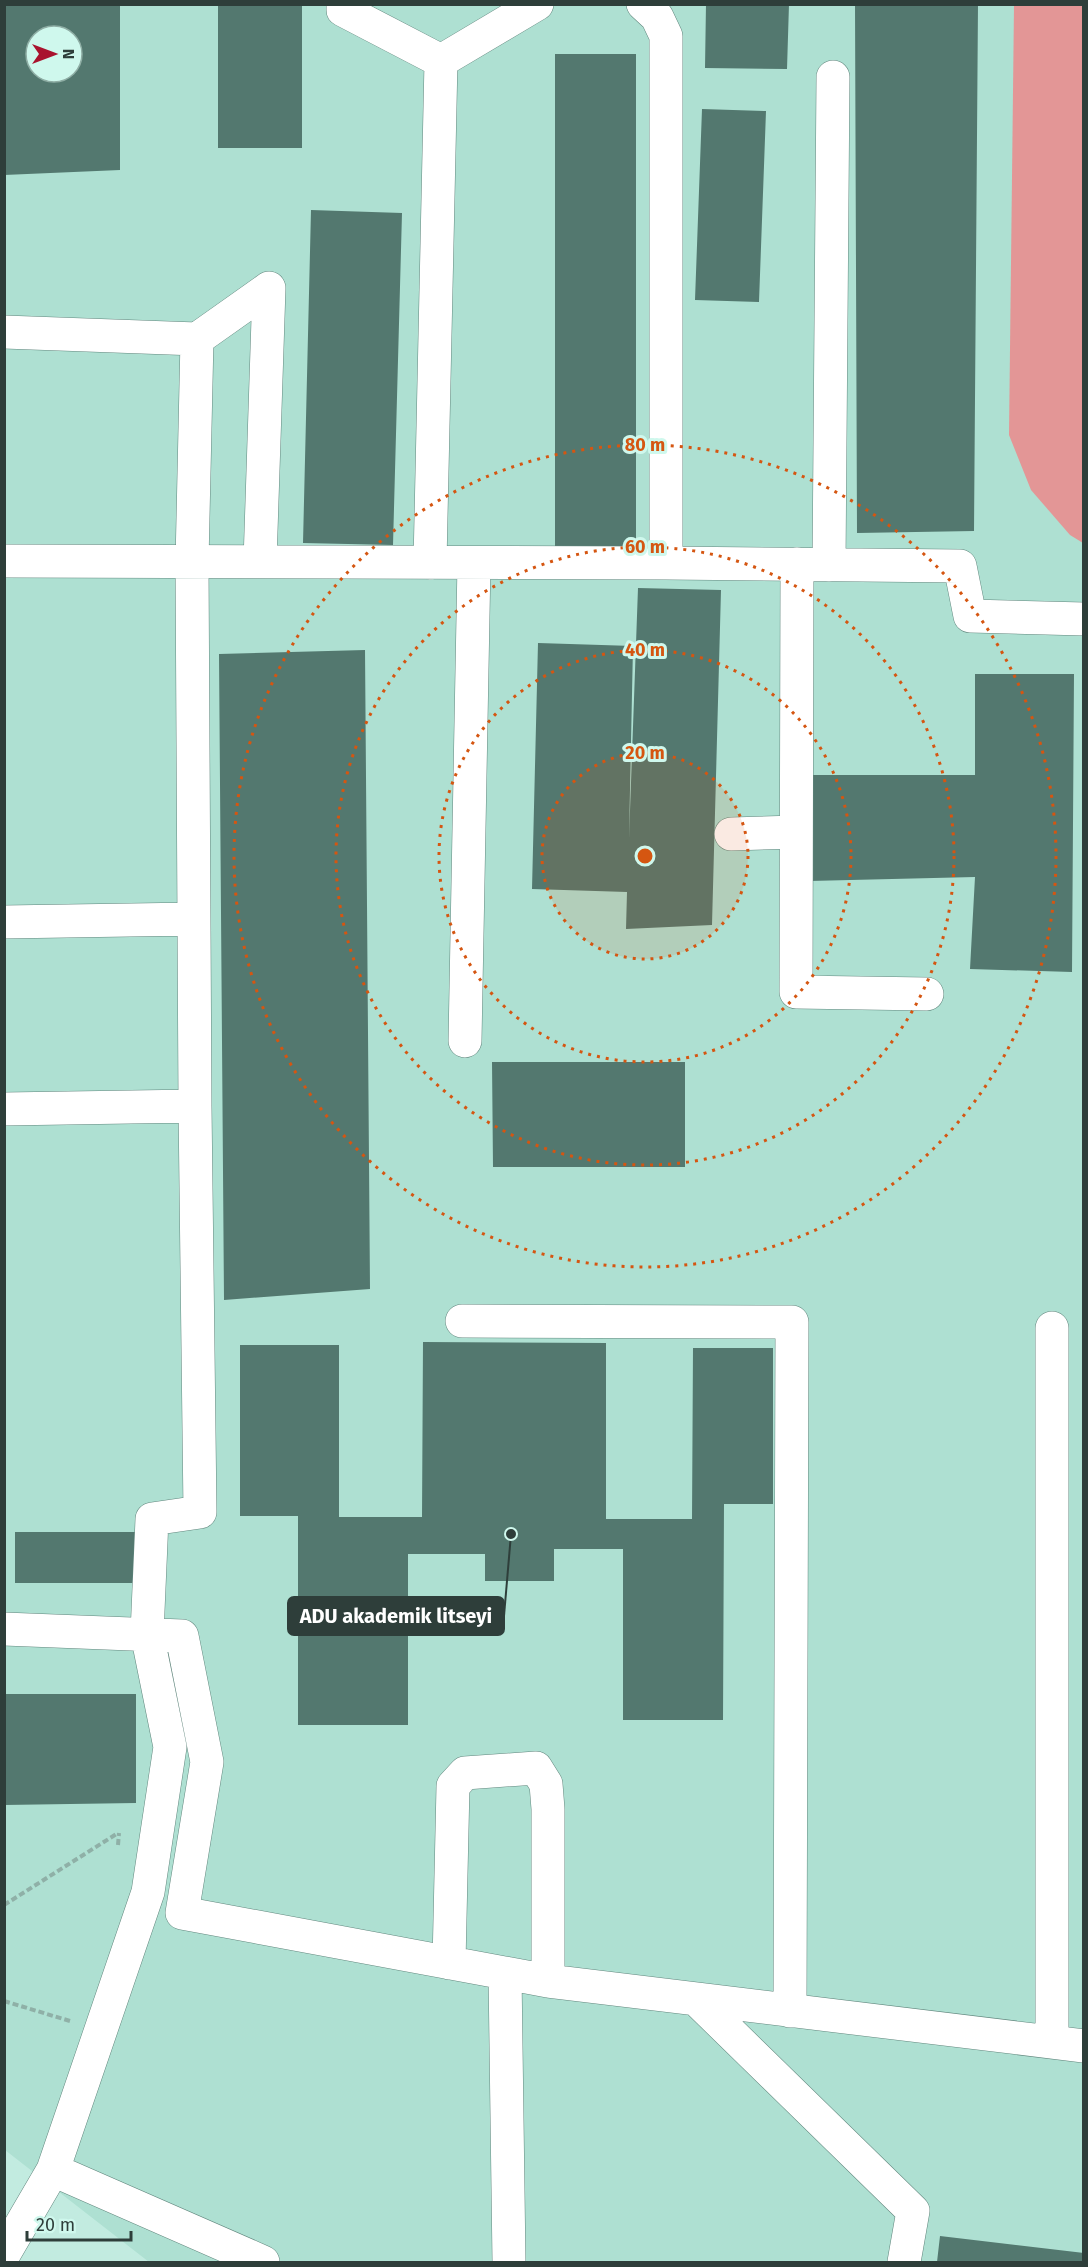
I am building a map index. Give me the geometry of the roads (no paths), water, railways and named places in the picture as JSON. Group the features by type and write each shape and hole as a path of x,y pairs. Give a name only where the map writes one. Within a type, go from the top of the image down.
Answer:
{"lane":[{"path":"343,4 342,10 441,61"},
{"path":"441,61 537,4"},
{"path":"643,4 657,18 666,36 666,563"},
{"path":"430,563 441,61"},
{"path":"829,565 832,77"},
{"path":"4,332 197,339 269,288 260,562"},
{"path":"4,2254 53,2170 148,1892 170,1747 147,1635 152,1519 200,1512 192,562 197,339"},
{"path":"4,561 960,566 970,616 1083,619"},
{"path":"465,1041 474,563"},
{"path":"796,564 796,992 927,994"},
{"path":"731,834 796,832"},
{"path":"4,922 194,919"},
{"path":"4,1109 195,1106"},
{"path":"462,1321 792,1322 790,2011"},
{"path":"4,1629 182,1636 207,1762 182,1913 548,1981 1068,2044 1052,1328"},
{"path":"449,1963 453,1786 465,1773 536,1768 546,1784 548,1809 548,1981"},
{"path":"505,1973 509,2262"},
{"path":"697,2000 912,2211 904,2262"},
{"path":"53,2170 263,2262"}],"place":[{"name":"ADU akademik litseyi","path":"511,1534"}]}
